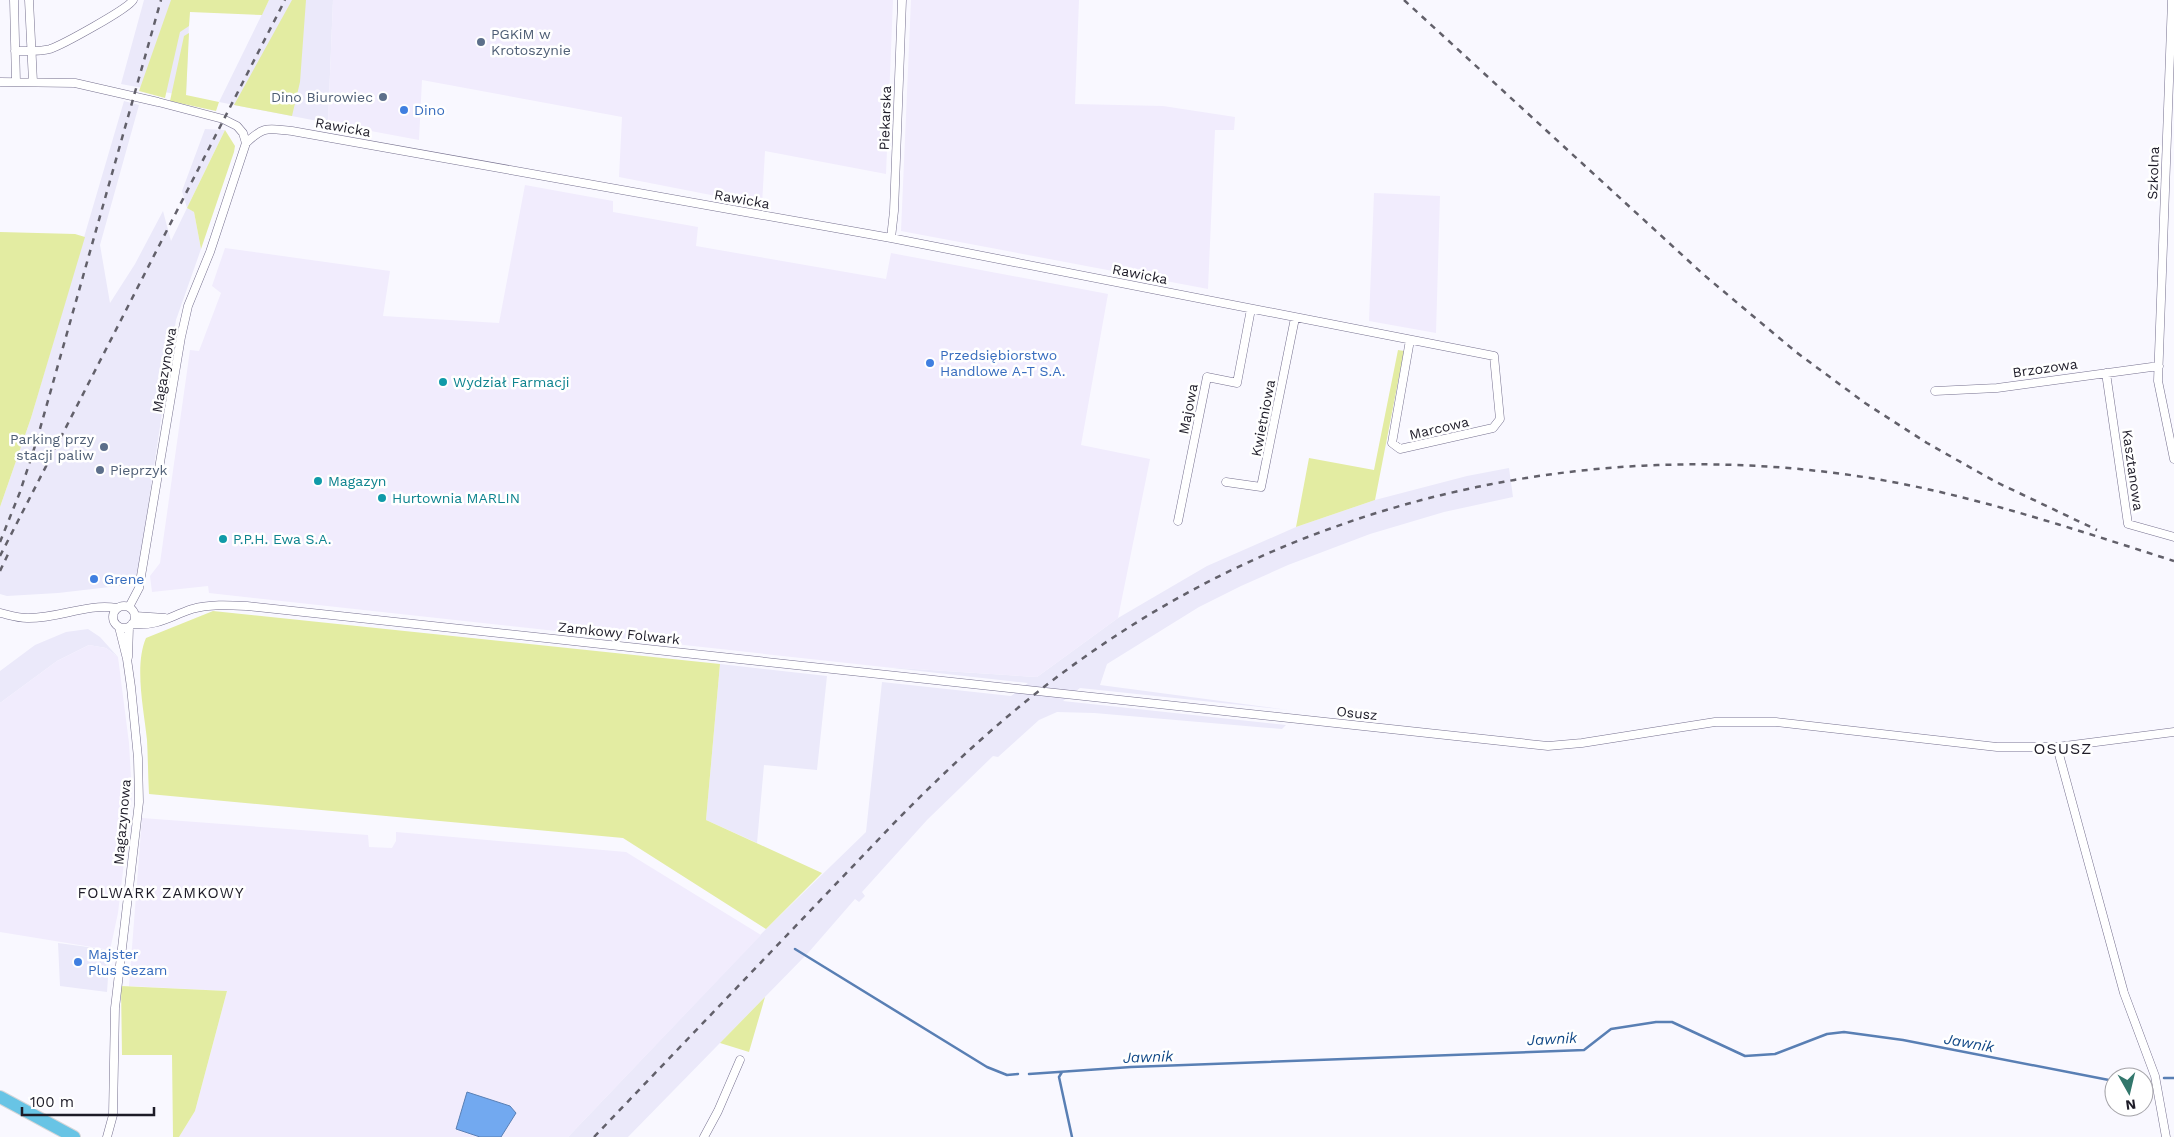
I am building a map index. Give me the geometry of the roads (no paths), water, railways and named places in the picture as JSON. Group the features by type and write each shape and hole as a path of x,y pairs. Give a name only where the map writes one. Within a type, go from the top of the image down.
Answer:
{"main road":[{"path":"0,1096 74,1137"}],"street":[{"path":"14,0 16,82"},
{"path":"29,0 33,82"},
{"path":"15,51 50,49 119,12 133,0"},
{"name":"Piekarska","path":"891,238 894,210 902,0"},
{"name":"Szkolna","path":"2172,0 2159,366 2160,397 2174,459"},
{"path":"0,82 70,83 89,86 223,119 237,126 243,133 246,142"},
{"name":"Rawicka","path":"246,142 259,130 292,131 891,238 1494,356"},
{"name":"Magazynowa","path":"129,607 139,588 181,337 188,306 210,252 246,142"},
{"name":"Majowa","path":"1178,521 1207,377 1237,383 1251,309"},
{"name":"Kwietniowa","path":"1226,482 1262,487 1295,318"},
{"name":"Marcowa","path":"1410,340 1392,443 1400,449 1493,428 1500,419 1494,356"},
{"name":"Brzozowa","path":"1935,391 1997,388 2159,366"},
{"name":"Kasztanowa","path":"2106,373 2128,524 2174,537"},
{"name":"Zamkowy Folwark","path":"132,622 150,625 193,609 214,604 247,606 1068,694"},
{"path":"0,613 26,618 58,615 102,606 117,608 122,606 129,607 132,622 119,627 114,623 112,617 117,608"},
{"path":"89,608 112,617"},
{"name":"Magazynowa","path":"127,659 132,622"},
{"name":"Magazynowa","path":"107,1137 113,1115 115,1008 139,794 138,758 127,659 119,627"},
{"name":"Osusz","path":"1068,694 1548,746 1582,743 1701,723 1770,722 1997,747 2057,747 2174,732"},
{"path":"2057,747 2124,993 2154,1076 2166,1137"},
{"path":"704,1137 718,1111 740,1060"}],"water":[{"path":"467,1092 510,1106 516,1113 501,1137 480,1137 456,1129"}],"waterway":[{"name":"Jawnik","path":"795,949 987,1067 1007,1075 1018,1074"},
{"name":"Jawnik","path":"1029,1074 1131,1067 1584,1050 1611,1029 1656,1022 1672,1022 1745,1056 1775,1054 1827,1034 1844,1032 1903,1040 2104,1079"},
{"path":"1062,1072 1059,1077 1072,1137"},
{"name":"Jawnik","path":"2164,1078 2174,1078"}],"railway":[{"path":"0,542 20,492 36,443 161,0"},
{"path":"0,556 285,0"},
{"path":"1404,0 1704,275 1796,352 1865,403 1927,443 1996,482 2097,530"},
{"path":"594,1137 898,819 969,750 1045,686 1099,647 1184,595 1273,551 1366,516 1462,490 1560,473 1659,465 1758,466 1857,476 1937,491 2017,512 2174,561"},
{"path":"0,571 10,550"}],"place":[{"name":"PGKiM w Krotoszynie","path":"481,42"},
{"name":"Dino Biurowiec","path":"383,97"},
{"name":"Dino","path":"404,110"},
{"name":"Przedsiębiorstwo Handlowe A-T S.A.","path":"930,363"},
{"name":"Wydział Farmacji","path":"443,382"},
{"name":"Parking przy stacji paliw","path":"104,447"},
{"name":"Pieprzyk","path":"100,470"},
{"name":"Magazyn","path":"318,481"},
{"name":"Hurtownia MARLIN","path":"382,498"},
{"name":"P.P.H. Ewa S.A.","path":"223,539"},
{"name":"Grene","path":"94,579"},
{"name":"Majster Plus Sezam","path":"78,962"}],"district":[{"name":"OSUSZ","path":"2063,748"},
{"name":"FOLWARK ZAMKOWY","path":"161,893"}]}
